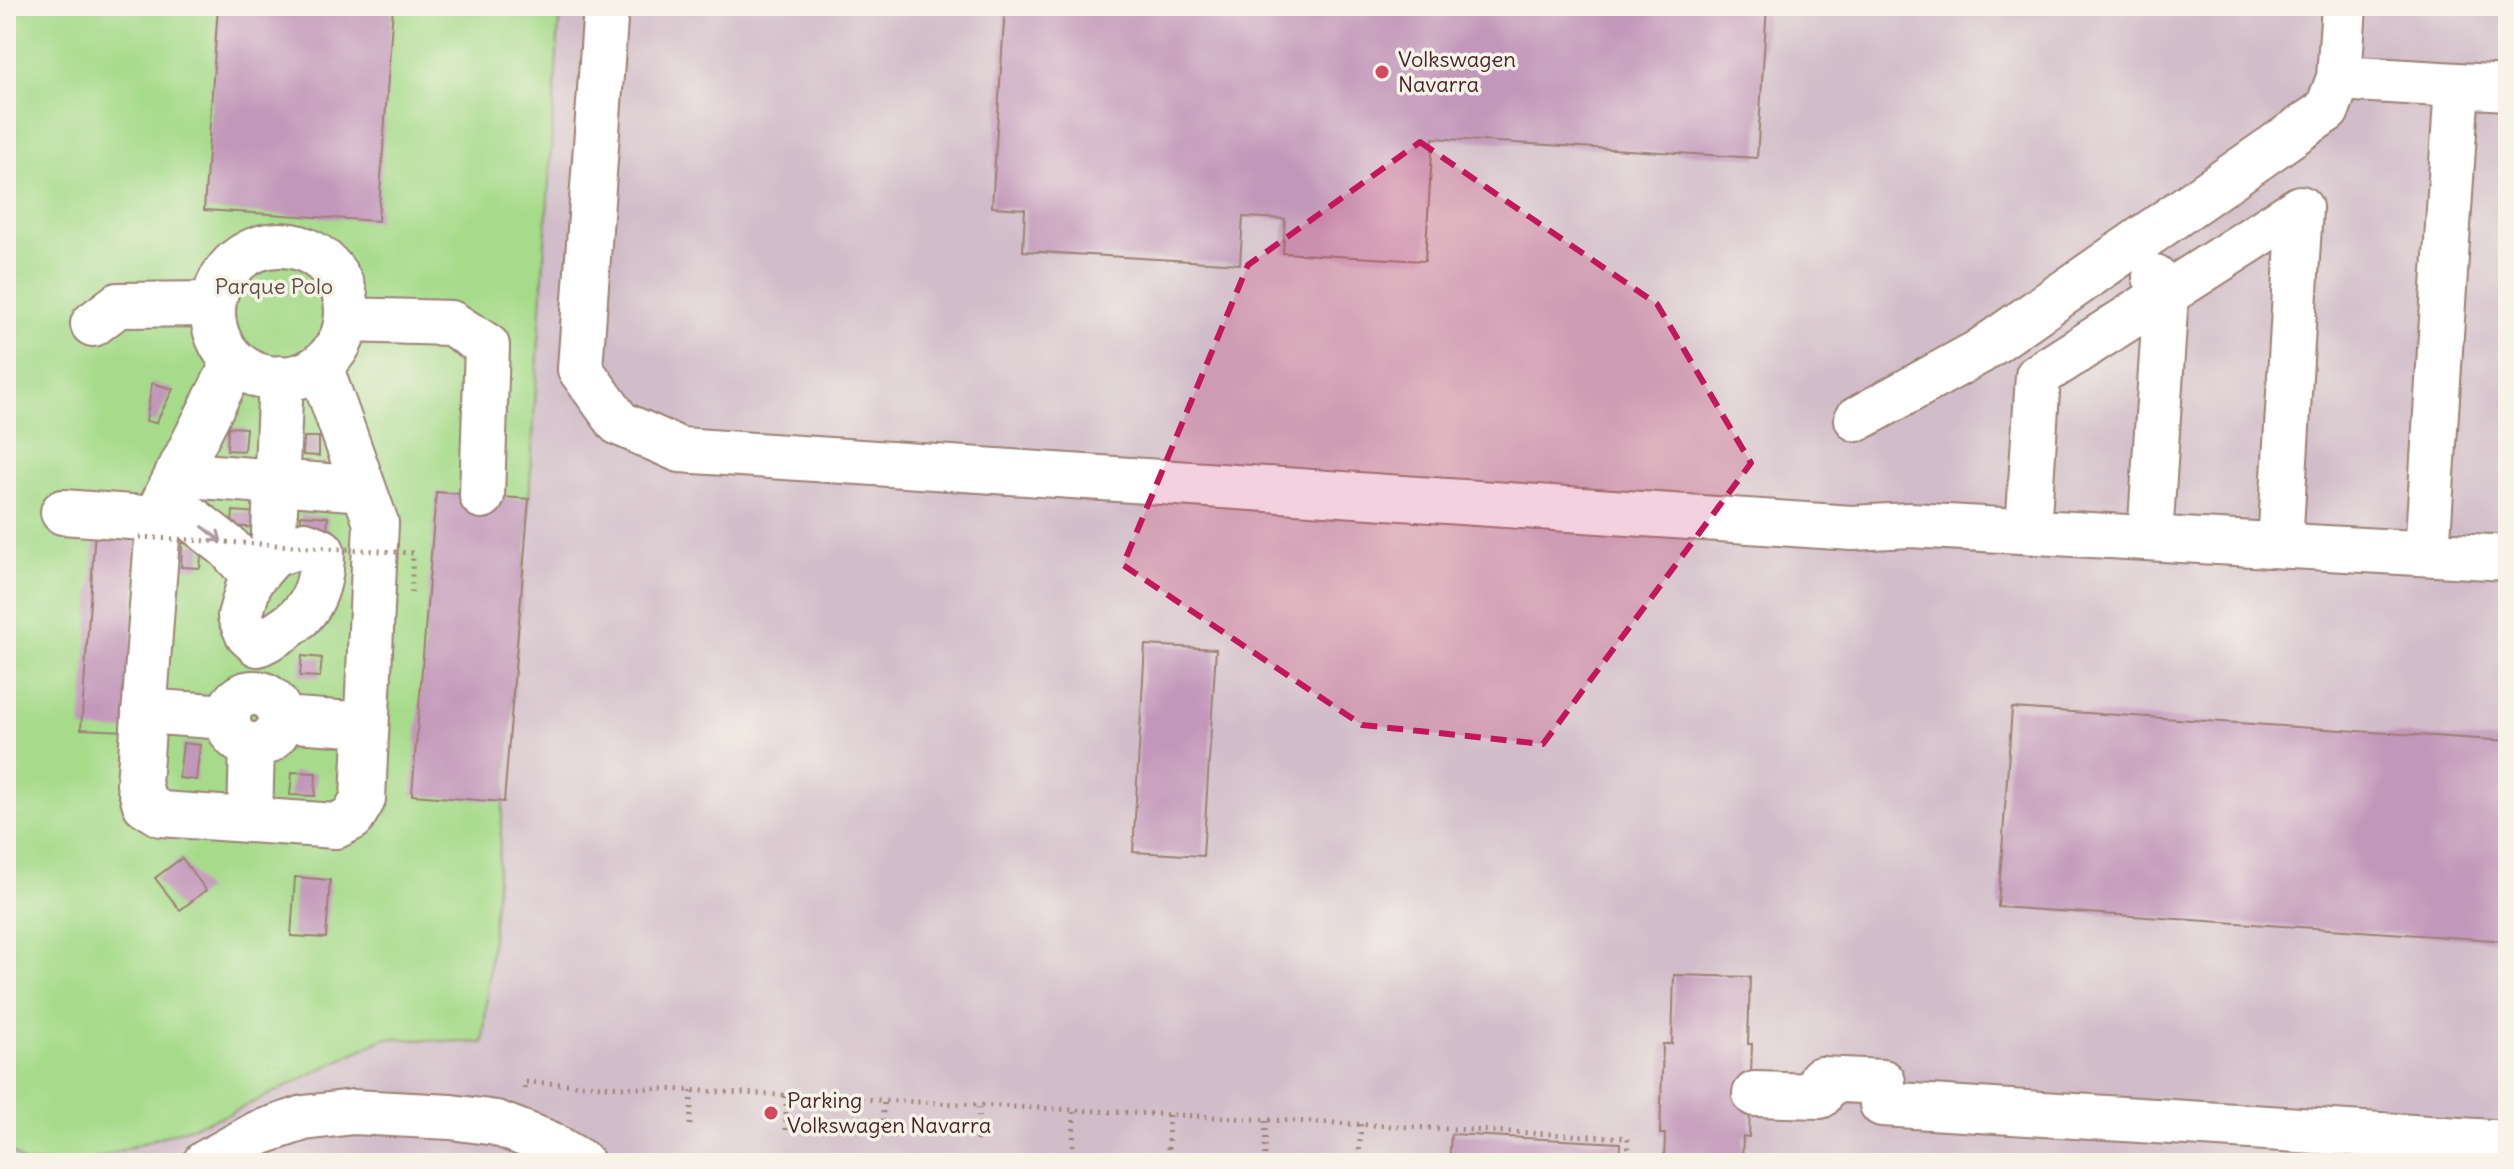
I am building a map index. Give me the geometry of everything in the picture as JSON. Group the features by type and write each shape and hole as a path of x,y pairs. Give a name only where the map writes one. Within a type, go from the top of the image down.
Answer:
{"lane":[{"path":"606,6 580,369 619,423 680,450 1852,528 1910,525 2508,558"},
{"path":"1857,419 1979,352 2327,110 2339,78 2344,6"},
{"path":"2339,78 2508,88"},
{"path":"2427,553 2457,85"},
{"path":"2028,531 2038,376 2300,208 2280,545"},
{"path":"282,244 309,251 331,268 345,292 347,320 338,346 301,372 269,379 234,363 225,352 214,329 212,304 220,280 235,260 257,248 282,244"},
{"path":"2133,245 2166,294 2150,538"},
{"path":"93,324 118,305 212,304"},
{"path":"347,320 451,323 487,346 482,496"},
{"path":"234,363 158,510 139,784 145,804 161,814 336,826 352,818 363,799 376,523 364,489 301,372"},
{"path":"301,372 276,483 263,566 240,616 248,635 273,635 320,620 372,622"},
{"path":"158,510 276,483 364,489"},
{"path":"63,512 158,510 187,515 228,547 263,566"},
{"path":"250,820 253,719 273,635 304,617 322,576 322,551 305,544 263,566"},
{"path":"144,711 366,725"},
{"path":"1755,1094 1821,1088 2508,1143"},
{"path":"205,1163 259,1133 304,1118 353,1112 451,1117 496,1123 548,1143 582,1163"}],"path":[{"path":"158,510 413,553 411,597"},
{"path":"496,1123 497,1103 522,1103 525,1082 1628,1138 1627,1163"},
{"path":"690,1125 692,1090"},
{"path":"786,1095 786,1130"},
{"path":"881,1137 884,1100"},
{"path":"977,1141 979,1105"},
{"path":"1073,1146 1074,1109"},
{"path":"1168,1149 1169,1114"},
{"path":"1265,1155 1266,1119"},
{"path":"1359,1158 1361,1124"}],"highlighted area":[{"path":"1420,142 1657,304 1751,463 1543,744 1362,725 1123,565 1248,265"}],"shaded area":[{"path":"6,6 2508,6 2508,1163 6,1163"}],"green space":[{"name":"Parque Polo","path":"6,6 560,6 529,499 483,1043 385,1038 229,1114 84,1163 24,1163 6,1146"}],"building":[{"path":"218,6 393,6 378,221 204,210"},
{"name":"Volkswagen Navarra","path":"1005,6 1767,6 1757,158 1433,138 1425,261 1283,253 1285,219 1243,217 1240,264 1023,251 1025,209 992,207"},
{"path":"152,383 173,389 156,423 146,421"},
{"path":"228,427 246,428 244,451 227,450"},
{"path":"304,437 319,437 319,456 303,455"},
{"path":"436,492 529,499 504,802 412,795"},
{"path":"233,511 259,513 258,528 232,526"},
{"path":"301,515 328,517 327,533 300,531"},
{"path":"95,530 139,532 126,731 81,729"},
{"path":"182,543 202,544 200,568 181,567"},
{"path":"1145,645 1216,649 1203,856 1133,852"},
{"path":"302,656 322,658 320,677 300,676"},
{"path":"2012,708 2508,741 2508,941 1998,907"},
{"path":"183,743 200,745 196,780 179,778"},
{"path":"292,772 316,773 315,796 290,795"},
{"path":"182,858 206,890 180,910 155,878"},
{"path":"295,877 330,880 326,938 291,936"},
{"path":"1674,975 1750,977 1748,1044 1752,1044 1749,1137 1743,1136 1742,1163 1664,1163 1665,1134 1660,1134 1663,1044 1672,1044"},
{"path":"1451,1134 1620,1143 1619,1163 1449,1163"}],"place":[{"name":"Volkswagen Navarra","path":"1382,72"},
{"name":"Parking Volkswagen Navarra","path":"771,1113"}]}
